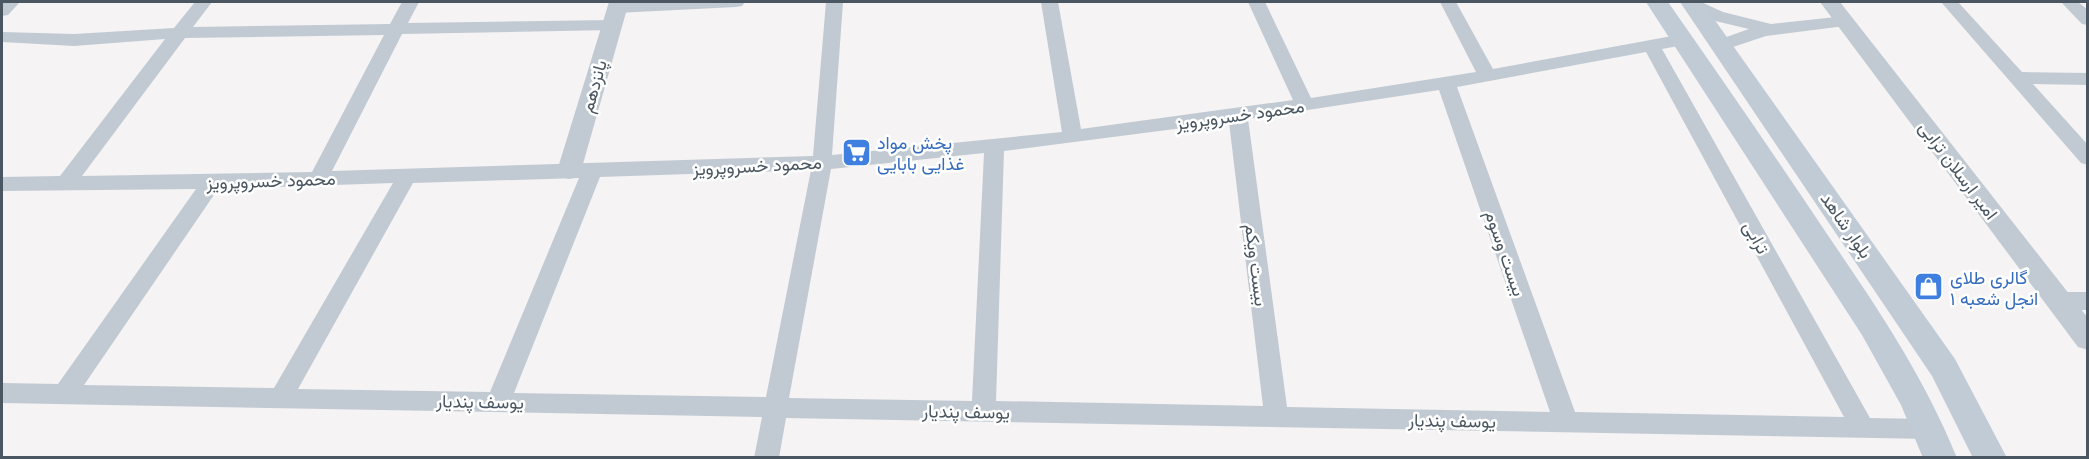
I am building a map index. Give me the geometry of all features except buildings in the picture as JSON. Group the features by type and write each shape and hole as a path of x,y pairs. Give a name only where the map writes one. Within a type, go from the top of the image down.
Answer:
{"main road":[{"name":"بلوار شاهد","path":"1657,2 1898,366 1930,429 1940,458"},
{"name":"بلوار شاهد","path":"1692,3 1944,368 1990,458"}],"street":[{"path":"2,11 12,2"},
{"path":"65,184 203,2"},
{"path":"318,179 410,2"},
{"path":"2,38 74,40 178,33 396,30 736,2"},
{"path":"766,458 822,163 834,2"},
{"path":"1049,2 1073,137"},
{"path":"1256,2 1305,105"},
{"path":"1448,2 1487,75"},
{"name":"امیر ارسلان ترابی","path":"1830,2 2088,339"},
{"path":"1949,2 2088,158"},
{"path":"2069,2 2088,20"},
{"path":"1692,3 1734,21 1770,28"},
{"name":"پانزدهم","path":"569,171 616,11"},
{"path":"1721,45 1738,37 1770,28 1845,21"},
{"name":"محمود خسروپرویز","path":"9,184 212,182 822,163 1073,137 1238,115 1446,83 1683,40"},
{"name":"ترابی","path":"1651,46 1863,428"},
{"path":"2018,78 2088,79"},
{"name":"بیست وسوم","path":"1446,83 1566,422"},
{"name":"بیست ویکم","path":"1238,115 1276,416"},
{"path":"984,411 994,145"},
{"path":"498,402 592,171"},
{"path":"281,398 407,176"},
{"path":"64,393 212,182"},
{"path":"2,201 9,184"},
{"path":"2058,301 2088,301"},
{"name":"یوسف پندیار","path":"2,393 1930,429"}],"place":[{"name":"پخش مواد غذایی بابایی","path":"856,152"},
{"name":"گالری طلای انجل شعبه ۱","path":"1929,287"}]}
